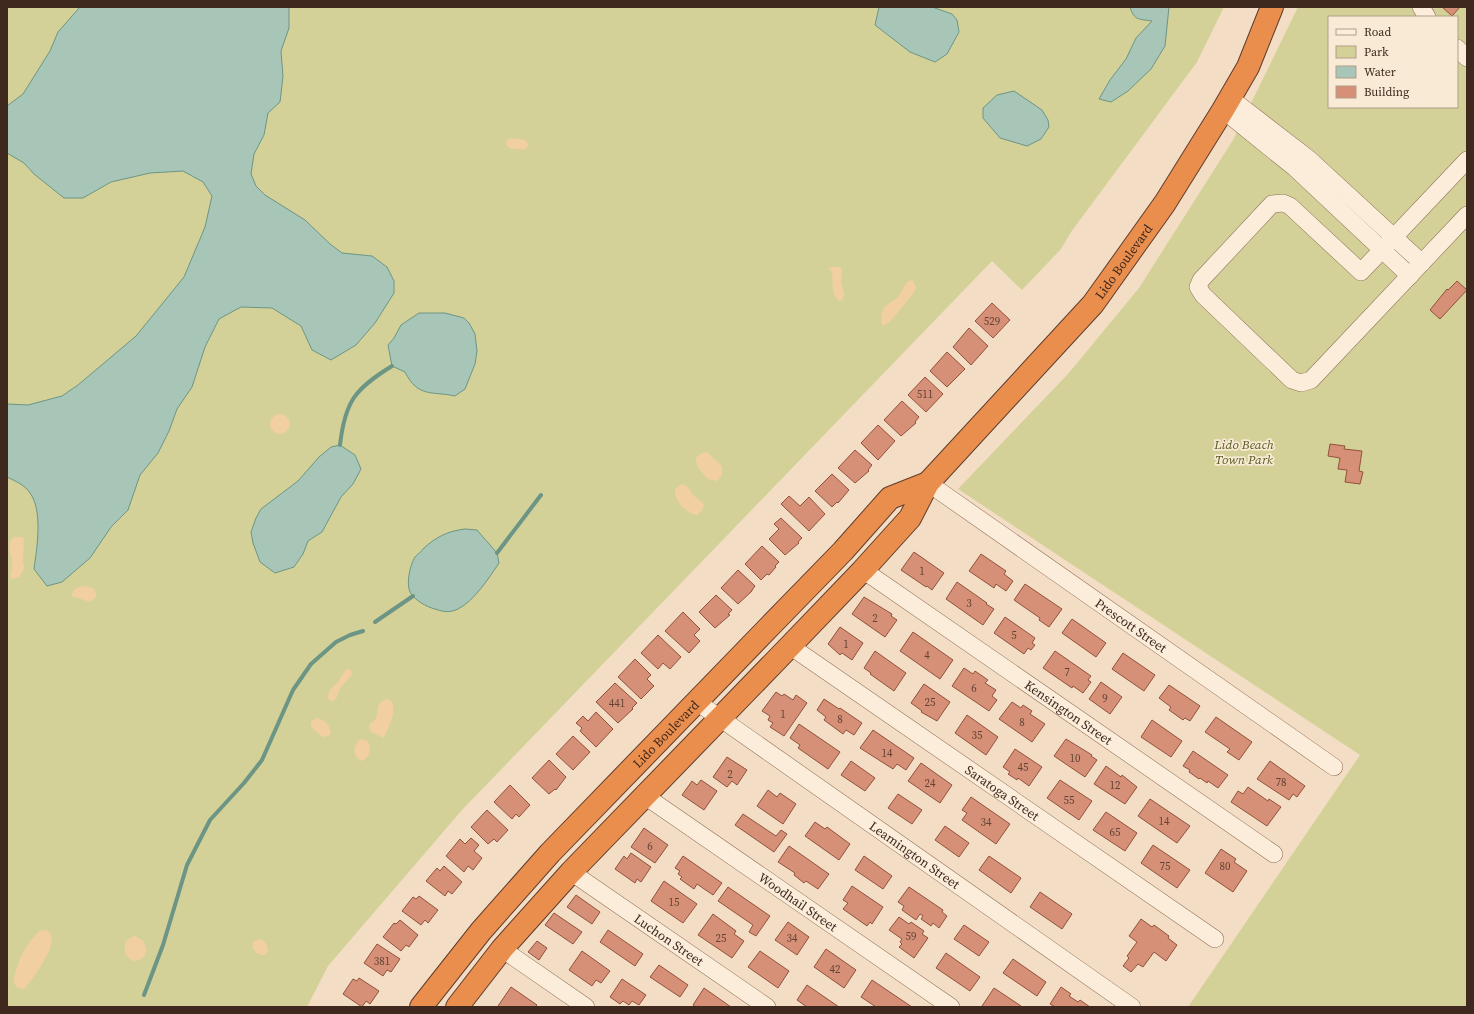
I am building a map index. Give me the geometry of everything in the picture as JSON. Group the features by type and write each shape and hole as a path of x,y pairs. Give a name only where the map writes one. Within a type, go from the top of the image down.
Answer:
{"highway":[{"name":"Lido Boulevard","path":"457,1007 502,949 571,872 863,570 910,518 928,483 1094,304 1165,203 1226,104 1248,67 1272,7"},
{"name":"Lido Boulevard","path":"421,1007 480,931 550,853 837,556 890,498 928,483"}],"street":[{"path":"1421,7 1426,16"},
{"path":"1458,49 1467,58"},
{"path":"1226,104 1309,159 1388,243 1410,276"},
{"path":"1467,160 1361,272 1290,206 1283,203 1272,204 1201,280 1198,287 1203,295 1292,380 1301,383 1312,380 1467,215"},
{"path":"1388,243 1422,263"},
{"name":"Prescott Street","path":"928,483 1334,767"},
{"name":"Kensington Street","path":"863,570 1274,854"},
{"name":"Saratoga Street","path":"790,646 1215,938"},
{"name":"Leamington Street","path":"697,702 1132,1007"},
{"name":"Woodhail Street","path":"644,796 951,1007"},
{"name":"Luchon Street","path":"571,872 767,1007"},
{"path":"502,949 586,1007"}],"green space":[{"path":"7,7 1224,7 1197,62 1071,232 1061,249 1022,290 992,261 462,810 328,966 307,1007 7,1007"},
{"name":"Lido Beach Town Park","path":"1298,7 1467,7 1467,1007 1188,1007 1360,755 958,489 1068,374 1139,288 1233,140"}],"sand":[{"path":"510,138 525,140 529,145 524,150 509,148 506,144 507,140"},
{"path":"829,267 839,267 842,269 841,282 844,294 843,299 840,301 835,296 832,272"},
{"path":"910,280 913,281 916,287 913,294 890,322 882,326 881,316 884,307 898,297 907,282"},
{"path":"280,414 287,417 290,424 287,431 280,434 273,431 270,424 273,417"},
{"path":"707,452 722,466 722,476 717,481 708,479 697,464 697,456"},
{"path":"682,484 687,486 694,496 704,504 703,509 697,515 689,512 678,502 675,489"},
{"path":"15,537 22,537 24,539 24,567 19,577 11,579 10,575 12,560 9,545"},
{"path":"85,586 93,588 96,593 96,597 90,602 72,596 73,591 78,587"},
{"path":"347,669 351,670 352,675 340,688 334,701 330,701 328,697 329,691"},
{"path":"387,699 392,701 393,716 384,738 371,732 369,726 376,718 380,703"},
{"path":"316,718 324,721 328,725 331,732 329,736 323,737 311,727 311,722"},
{"path":"360,739 367,741 370,746 368,755 361,761 358,759 354,751 357,742"},
{"path":"41,930 49,932 52,938 51,946 41,965 26,987 24,989 18,988 14,984 14,977 22,954 31,940"},
{"path":"135,936 143,941 146,951 144,957 134,961 127,956 125,952 125,944 130,938"},
{"path":"259,939 263,940 267,945 268,951 265,955 261,955 253,949 253,943"}],"water":[{"path":"80,7 289,7 289,28 281,51 283,76 280,102 268,113 264,135 254,154 251,174 256,186 265,195 305,220 330,244 342,253 372,256 387,267 394,281 394,293 375,323 356,345 331,360 312,350 301,326 272,308 241,307 219,319 205,347 192,387 177,409 169,431 158,453 140,475 128,510 111,527 90,558 62,582 47,586 34,569 38,530 37,509 30,493 20,484 7,477 7,404 28,405 62,396 78,385 136,336 184,277 205,227 212,196 203,182 183,171 150,173 111,182 83,198 64,198 34,174 24,163 7,153 7,106 23,94 50,51 58,32"},
{"path":"879,7 932,7 952,14 957,20 959,32 947,54 935,62 910,52 875,25"},
{"path":"1130,7 1169,7 1165,46 1151,69 1128,91 1111,102 1099,99 1110,80 1126,59 1136,38 1152,21 1136,17 1133,15"},
{"path":"1014,91 1042,110 1048,120 1049,127 1041,139 1027,146 1000,138 983,118 983,108 997,95"},
{"path":"419,313 445,313 464,318 469,323 475,334 477,351 475,364 465,389 455,396 420,390 410,380 405,372 392,366 388,345 394,338 401,325"},
{"path":"340,445 355,455 361,469 353,484 341,497 322,532 308,541 303,554 294,567 275,573 260,562 253,543 251,532 256,518 261,509 298,481 319,457 331,447"},
{"path":"465,529 477,530 497,553 499,563 470,601 458,609 449,612 425,605 414,598 410,592 408,584 409,574 415,557 438,538 453,531"}],"building":[{"path":"1442,7 1460,7 1452,16"},
{"path":"1457,281 1467,290 1440,319 1430,310 1447,289 1448,290"},
{"path":"992,303 1010,320 993,338 975,321"},
{"path":"969,328 988,346 971,365 953,347"},
{"path":"947,352 965,369 947,387 930,371"},
{"path":"925,377 943,394 926,412 908,395"},
{"path":"902,401 919,417 915,422 916,423 901,436 884,420"},
{"path":"878,425 895,441 878,460 861,443"},
{"path":"1330,444 1345,446 1344,449 1362,451 1359,471 1363,472 1360,484 1345,482 1347,470 1338,469 1340,458 1328,456"},
{"path":"855,450 872,465 868,470 869,471 855,483 838,468"},
{"path":"832,474 849,490 838,503 837,502 832,507 815,491"},
{"path":"789,496 800,506 809,497 825,514 809,531 781,504"},
{"path":"781,518 802,538 798,542 799,543 785,555 769,539 779,529 774,524"},
{"path":"762,546 779,562 769,575 767,574 761,580 745,564"},
{"path":"914,552 944,573 932,590 901,570"},
{"path":"981,554 1006,571 1004,574 1013,581 1006,591 996,584 994,588 969,571"},
{"path":"738,570 755,586 752,591 738,604 721,588"},
{"path":"957,582 994,609 983,625 946,599"},
{"path":"1025,584 1062,609 1049,627 1039,620 1040,618 1014,600"},
{"path":"716,595 732,610 728,614 730,615 715,628 699,612"},
{"path":"864,597 892,614 891,616 897,620 885,637 852,614"},
{"path":"683,612 700,629 694,635 700,641 689,653 665,631"},
{"path":"1005,617 1035,638 1032,643 1035,645 1031,650 1028,648 1024,654 994,633"},
{"path":"1072,619 1106,643 1096,657 1062,633"},
{"path":"840,627 863,643 852,660 842,653 840,655 828,644"},
{"path":"913,632 953,660 940,679 900,651"},
{"path":"658,635 681,657 670,669 663,663 658,669 641,653"},
{"path":"875,651 906,673 894,691 864,668"},
{"path":"1055,651 1091,676 1088,680 1091,682 1083,693 1073,686 1072,688 1043,668"},
{"path":"1123,653 1155,675 1144,691 1112,669"},
{"path":"635,659 651,675 647,679 654,686 641,699 618,677"},
{"path":"964,668 973,674 975,671 988,680 985,683 996,690 992,696 997,700 989,711 952,686"},
{"path":"1101,682 1122,697 1110,714 1089,699"},
{"path":"615,683 637,703 632,708 633,709 618,723 596,702"},
{"path":"924,684 950,702 937,721 921,712 922,711 911,703"},
{"path":"1169,685 1200,706 1190,721 1185,718 1183,720 1169,710 1171,707 1159,698"},
{"path":"776,692 782,696 784,694 793,700 796,695 807,703 784,736 770,727 773,723 768,720 770,716 762,711"},
{"path":"824,699 862,723 854,735 846,730 843,734 824,720 826,717 817,710"},
{"path":"1012,702 1021,708 1023,705 1032,711 1030,714 1045,724 1032,742 999,719"},
{"path":"596,712 613,729 596,747 580,731 582,728 576,723 583,716 588,721"},
{"path":"967,715 998,737 986,755 955,733"},
{"path":"1216,717 1252,742 1239,760 1227,752 1230,749 1205,732"},
{"path":"1152,720 1182,741 1171,757 1141,737"},
{"path":"799,724 840,752 828,769 798,748 800,745 790,738"},
{"path":"873,730 914,758 906,770 897,764 893,769 860,748"},
{"path":"573,736 590,752 573,770 556,754"},
{"path":"1066,739 1092,755 1091,756 1097,760 1085,777 1054,756"},
{"path":"1015,749 1042,767 1029,786 1018,778 1017,780 1008,774 1010,772 1003,767"},
{"path":"1193,751 1228,775 1218,788 1208,781 1207,783 1200,778 1199,779 1189,772 1190,770 1183,766"},
{"path":"727,757 747,770 737,785 732,781 727,787 713,777"},
{"path":"549,760 566,777 556,790 555,789 549,794 532,778"},
{"path":"851,761 875,778 865,791 841,775"},
{"path":"1270,761 1305,786 1297,797 1293,794 1289,800 1257,779"},
{"path":"921,763 952,785 940,803 908,781"},
{"path":"1106,766 1121,777 1122,775 1137,787 1125,804 1094,784"},
{"path":"701,780 717,791 704,810 682,795 692,781 697,785"},
{"path":"1060,780 1092,801 1079,820 1047,798"},
{"path":"510,785 530,805 519,817 516,814 512,819 494,802"},
{"path":"1248,787 1268,801 1269,799 1281,807 1267,826 1231,802 1238,791 1243,794"},
{"path":"768,790 777,797 780,793 796,804 783,824 757,806"},
{"path":"898,794 922,810 912,824 888,808"},
{"path":"971,797 1010,824 996,844 962,820 967,813 962,810"},
{"path":"1150,799 1190,826 1177,843 1138,816"},
{"path":"487,810 508,830 497,842 494,839 488,844 471,827"},
{"path":"1106,812 1137,833 1125,851 1093,830"},
{"path":"743,814 776,836 781,830 787,834 774,852 735,825"},
{"path":"815,822 825,829 827,827 850,844 839,860 805,836"},
{"path":"945,826 969,843 959,857 935,840"},
{"path":"644,828 668,845 655,863 631,847"},
{"path":"471,838 479,845 474,851 482,858 473,870 468,866 464,872 446,856 460,839 465,844"},
{"path":"1153,845 1190,870 1177,888 1141,863"},
{"path":"789,846 829,874 818,889 806,881 804,883 794,875 795,873 778,862"},
{"path":"1221,849 1236,859 1234,862 1247,871 1233,892 1205,873"},
{"path":"631,853 651,867 641,882 637,879 635,883 615,869 624,856 627,859"},
{"path":"683,856 722,883 713,895 697,884 694,889 680,879 682,877 678,874 680,871 675,868"},
{"path":"864,856 892,876 883,889 855,870"},
{"path":"989,856 1021,878 1011,893 979,870"},
{"path":"444,866 462,882 452,894 448,891 445,896 426,881 437,868 440,871"},
{"path":"664,881 697,904 683,923 651,901"},
{"path":"852,886 883,907 872,924 870,922 867,926 843,909 848,903 843,900"},
{"path":"728,887 770,916 756,936 749,932 753,925 718,901"},
{"path":"909,887 943,910 942,912 947,916 939,928 933,923 931,926 921,919 923,916 920,914 916,920 902,910 904,906 898,902"},
{"path":"1040,892 1072,914 1062,929 1030,907"},
{"path":"576,895 600,912 592,924 567,907"},
{"path":"419,896 438,910 428,923 425,920 421,925 402,911 413,897 416,899"},
{"path":"554,913 582,932 573,944 545,925"},
{"path":"713,914 736,931 734,934 744,941 732,958 698,935"},
{"path":"899,917 909,924 911,922 924,931 922,934 928,938 914,958 899,947 902,944 900,942 902,939 889,930"},
{"path":"1141,919 1152,927 1154,925 1169,936 1168,938 1177,945 1166,961 1154,952 1143,967 1138,964 1131,972 1123,966 1129,958 1127,956 1137,942 1129,936"},
{"path":"400,920 418,935 409,947 406,945 401,951 383,937 394,923 396,924"},
{"path":"788,922 809,937 797,955 775,940"},
{"path":"964,925 989,942 979,956 954,939"},
{"path":"608,930 643,954 635,966 600,942"},
{"path":"537,941 547,948 539,960 528,952"},
{"path":"377,944 400,959 391,972 387,970 383,976 364,963"},
{"path":"826,949 856,970 844,988 814,967"},
{"path":"582,951 610,971 601,983 596,980 592,986 569,970"},
{"path":"760,951 789,971 778,988 748,967"},
{"path":"946,953 980,977 970,991 936,968"},
{"path":"1013,959 1046,982 1037,996 1003,973"},
{"path":"659,965 688,985 680,997 650,977"},
{"path":"359,978 379,991 370,1004 366,1001 362,1007 343,994 353,979 357,981"},
{"path":"622,979 646,995 639,1005 632,1001 629,1005 623,1001 620,1004 610,997"},
{"path":"872,980 912,1007 876,1007 861,997"},
{"path":"807,985 839,1007 807,1007 797,1000"},
{"path":"511,987 537,1005 535,1007 498,1006"},
{"path":"1061,987 1071,994 1069,996 1078,1002 1080,1000 1090,1007 1055,1007 1050,1004"},
{"path":"704,988 731,1007 696,1007 693,1005"},
{"path":"994,988 1021,1006 982,1006"}],"waterway":[{"path":"340,445 345,417 354,398 369,382 392,366"},
{"path":"497,553 541,495"},
{"path":"375,622 413,596"},
{"path":"144,995 163,945 187,865 210,820 244,783 262,760 293,690 311,664 336,642 350,635 363,631"}]}
